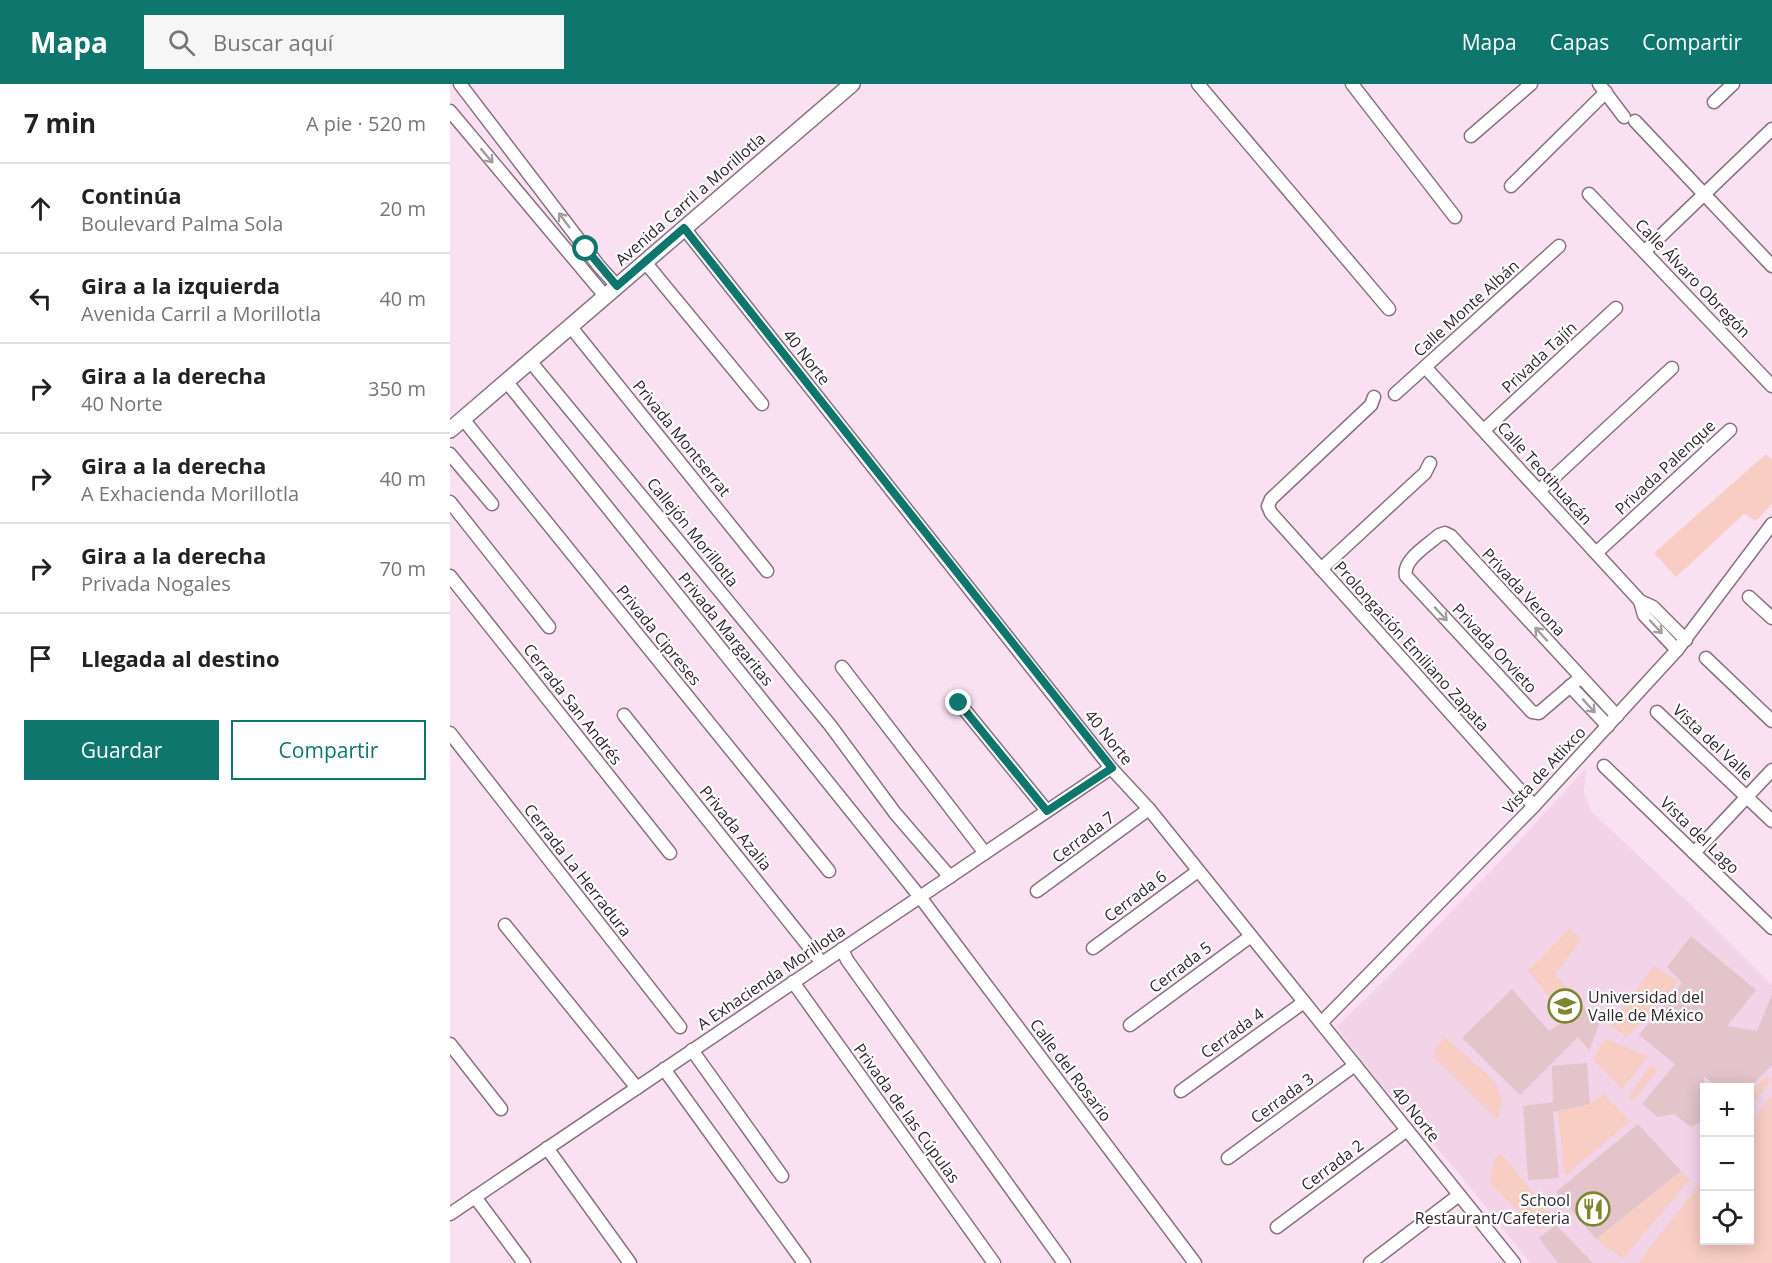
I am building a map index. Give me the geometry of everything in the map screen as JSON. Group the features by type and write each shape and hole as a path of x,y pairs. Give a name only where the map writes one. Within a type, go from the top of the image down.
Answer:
{"street":[{"path":"460,84 586,249 611,291"},
{"name":"Avenida Carril a Morillotla","path":"450,430 852,84"},
{"path":"1198,84 1389,309"},
{"path":"1352,84 1455,217"},
{"path":"1471,136 1531,84"},
{"path":"1714,102 1733,84"},
{"path":"1511,186 1602,88 1629,119 1704,192 1772,266"},
{"path":"450,111 575,260 611,291"},
{"path":"1645,251 1772,129"},
{"name":"Calle Álvaro Obregón","path":"1589,194 1772,386"},
{"name":"40 Norte","path":"684,228 1112,768 1149,809 1514,1263"},
{"name":"Calle Monte Albán","path":"1395,394 1559,246"},
{"path":"575,260 586,249"},
{"path":"645,262 762,404"},
{"name":"Privada Tajín","path":"1484,430 1616,308"},
{"name":"Privada Montserrat","path":"570,326 767,571"},
{"name":"Callejón Morillotla","path":"530,361 830,725 895,813 950,877"},
{"name":"Calle Teotihuacán","path":"1425,367 1640,601 1653,607 1682,645"},
{"path":"1539,491 1672,368"},
{"name":"Privada Margaritas","path":"506,381 920,897"},
{"name":"Prolongación Emiliano Zapata","path":"1374,397 1371,405 1271,499 1268,506 1271,513 1534,806"},
{"name":"Privada Cipreses","path":"463,419 829,871"},
{"name":"Privada Palenque","path":"1596,553 1730,430"},
{"path":"450,454 492,504"},
{"path":"1321,569 1425,473 1430,463"},
{"path":"450,502 549,627"},
{"name":"Vista de Atlixco","path":"1321,1023 1534,806 1682,645 1772,524"},
{"name":"Privada Verona","path":"1404,570 1407,563 1439,535 1445,533 1450,536 1617,716"},
{"name":"Privada Orvieto","path":"1404,570 1406,576 1532,712 1539,713 1581,677"},
{"name":"Cerrada San Andrés","path":"450,576 670,853"},
{"path":"1749,597 1772,618"},
{"path":"1706,658 1772,721"},
{"path":"842,667 985,853"},
{"path":"1570,686 1608,726"},
{"path":"959,703 1047,811"},
{"name":"Vista del Valle","path":"1657,712 1772,821"},
{"name":"Privada Azalia","path":"624,715 822,963"},
{"name":"Cerrada La Herradura","path":"450,733 680,1027"},
{"name":"Vista del Lago","path":"1604,766 1772,928"},
{"name":"A Exhacienda Morillotla","path":"450,1214 1112,768"},
{"path":"1694,853 1772,770"},
{"name":"Cerrada 7","path":"1038,891 1149,809"},
{"name":"Cerrada 6","path":"1093,948 1198,871"},
{"name":"Calle del Rosario","path":"920,897 1195,1263"},
{"path":"505,925 637,1088"},
{"name":"Cerrada 5","path":"1130,1025 1251,936"},
{"path":"842,949 847,960 1064,1263"},
{"name":"Privada de las Cúpulas","path":"794,982 994,1263"},
{"name":"Cerrada 4","path":"1181,1091 1304,1002"},
{"path":"450,1044 501,1109"},
{"path":"692,1050 782,1176"},
{"name":"Cerrada 3","path":"1228,1158 1355,1065"},
{"path":"664,1069 804,1263"},
{"name":"Cerrada 2","path":"1277,1227 1407,1130"},
{"path":"547,1148 630,1263"},
{"path":"1370,1263 1459,1195"},
{"path":"475,1197 524,1263"}],"shaded area":[{"path":"1766,454 1772,460 1772,504 1756,521 1744,514 1676,577 1654,553"},
{"name":"Universidad del Valle de México","path":"1586,768 1584,793 1591,811 1772,985 1772,1263 1530,1263 1458,1172 1375,1078 1336,1027 1511,850"},
{"path":"1569,929 1582,939 1555,974 1577,1001 1563,1013 1528,971"},
{"path":"1654,966 1679,981 1627,1037 1610,1025"},
{"path":"1445,1037 1494,1080 1502,1098 1498,1120 1434,1057 1435,1047"},
{"path":"1605,1039 1648,1056 1622,1089 1593,1059"},
{"path":"1651,1065 1657,1070 1634,1100 1628,1097"},
{"path":"1766,1076 1772,1081 1754,1102 1754,1089"},
{"path":"1604,1094 1630,1121 1565,1176 1558,1111 1590,1104"},
{"path":"1772,1095 1772,1263 1642,1263 1639,1261 1700,1184 1700,1245 1754,1245 1754,1117"},
{"path":"1501,1153 1555,1220 1539,1230 1490,1184 1494,1160"},
{"path":"1681,1171 1690,1180 1623,1258 1596,1239"}],"building":[{"path":"1691,936 1756,990 1727,1026 1757,1031 1772,994 1772,1065 1754,1083 1713,1083 1704,1076 1704,1083 1700,1083 1700,1122 1691,1127 1674,1114 1658,1117 1642,1104 1675,1064 1639,1035 1682,983 1667,967"},
{"path":"1512,989 1549,1031 1584,1007 1599,1025 1589,1050 1578,1037 1520,1095 1462,1038"},
{"path":"1587,1063 1590,1104 1553,1112 1559,1178 1528,1180 1523,1106 1553,1102 1552,1066"},
{"path":"1638,1124 1681,1171 1596,1239 1556,1192"},
{"path":"1556,1225 1593,1263 1558,1263 1539,1238"}],"place":[{"name":"Universidad del Valle de México","path":"1565,1006"},
{"name":"School Restaurant/Cafeteria","path":"1593,1209"}],"route":[{"path":"586,249 617,286 684,228 1112,768 1047,811 959,703"}]}
